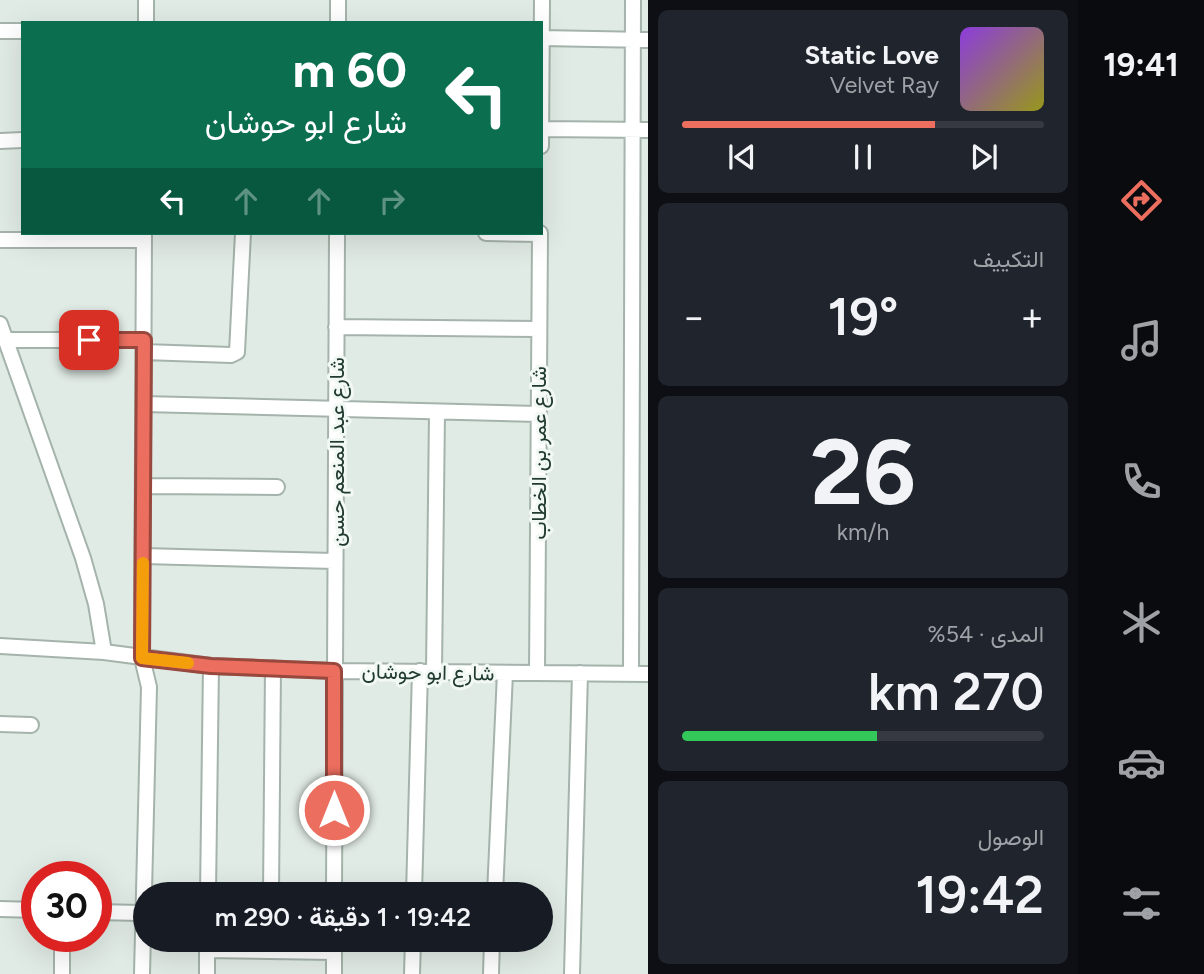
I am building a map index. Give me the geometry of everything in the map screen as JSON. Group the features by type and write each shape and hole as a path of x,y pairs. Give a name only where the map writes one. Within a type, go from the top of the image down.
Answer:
{"street":[{"path":"146,0 146,21"},
{"path":"338,0 338,21"},
{"path":"541,21 542,0"},
{"path":"631,674 640,130 640,40 634,0"},
{"path":"0,31 21,31"},
{"path":"543,38 640,40"},
{"path":"543,129 640,130"},
{"path":"0,141 21,141"},
{"path":"104,652 96,604 86,569 2,332 231,355 237,352 243,235"},
{"name":"شارع عبد المنعم حسن","path":"334,882 337,235"},
{"name":"شارع عمر بن الخطاب","path":"537,673 540,235"},
{"path":"0,240 144,236 142,658 149,687 142,882"},
{"path":"336,327 540,329"},
{"path":"144,404 539,414"},
{"path":"415,882 427,671 436,412"},
{"path":"143,486 277,487"},
{"path":"143,556 335,561"},
{"name":"شارع ابو حوشان","path":"0,646 104,652 211,666 334,671 648,674"},
{"path":"208,882 211,666"},
{"path":"271,882 273,668"},
{"path":"496,882 505,673"},
{"path":"572,974 580,673"},
{"path":"0,724 31,725"},
{"path":"0,909 21,910"},
{"path":"112,912 133,913"},
{"path":"62,952 62,974"},
{"path":"142,952 142,974"},
{"path":"207,952 207,974"},
{"path":"334,952 334,974"},
{"path":"412,974 413,952"},
{"path":"491,974 492,952"}],"slow traffic":[{"path":"143,563 142,658 188,663"}],"route":[{"path":"89,340 144,340 142,658 211,666 334,671 334,810"}]}
